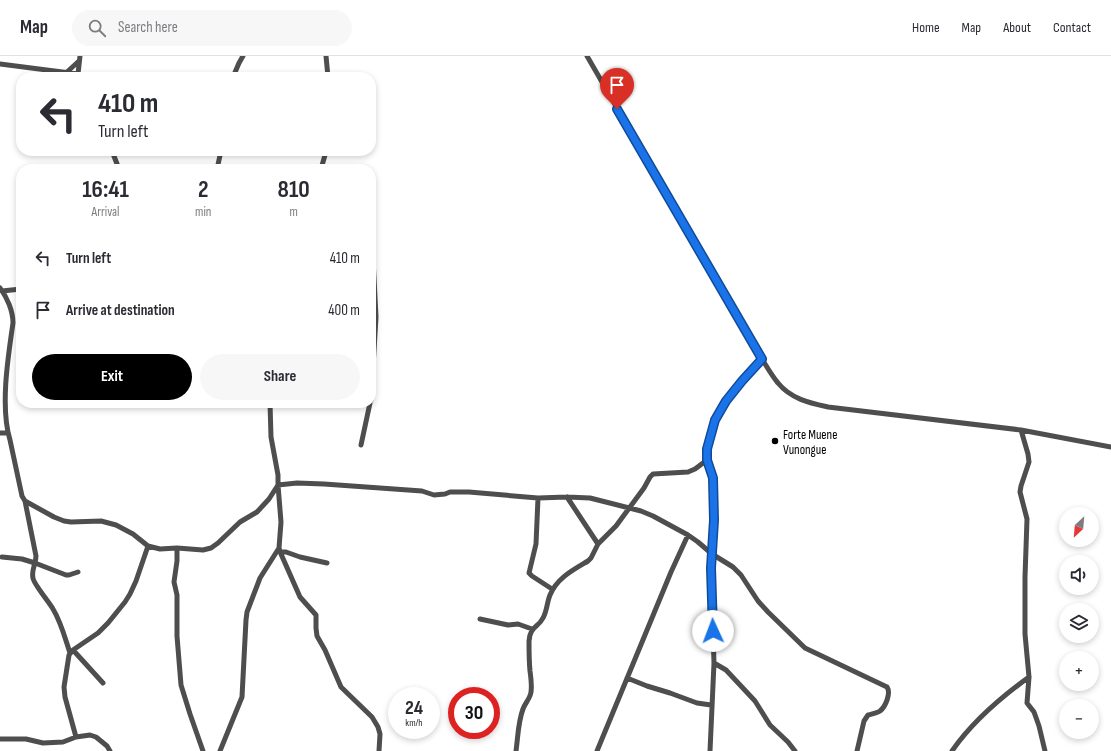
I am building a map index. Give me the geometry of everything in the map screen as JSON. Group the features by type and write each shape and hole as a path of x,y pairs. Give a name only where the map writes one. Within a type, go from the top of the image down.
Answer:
{"street":[{"path":"235,72 243,56"},
{"path":"326,56 328,72"},
{"path":"587,56 762,359 777,383 785,390 795,397 809,403 866,412 1021,430 1111,447"},
{"path":"0,64 67,72 80,58"},
{"path":"79,72 80,58"},
{"path":"16,289 1,289 11,310 14,323 6,370 4,410 7,433 10,440 22,496 25,501 36,556 32,572 34,581 54,610 72,651 103,683"},
{"path":"710,751 714,662 711,568 714,520 713,478 707,460 707,449 715,420 726,401 762,359"},
{"path":"270,408 271,437 278,475 281,522 279,548 300,597 316,615 317,636 325,650 340,687 372,717 378,727 380,734 379,751"},
{"path":"361,445 369,408"},
{"path":"1021,430 1029,462 1020,492 1027,519 1025,570 1025,634 1029,677 1027,703 1034,712 1045,751"},
{"path":"0,433 7,433"},
{"path":"516,751 523,708 531,695 532,685 529,655 532,630 544,618 552,589 564,576 591,558 598,544 616,526 653,474 688,472 695,469 707,460"},
{"path":"25,501 64,521 101,521 116,525 133,534 148,546 160,549 177,548 203,550 218,544 240,522 257,512 278,486 297,483 422,491 434,495 450,492 469,492 538,498 590,498 641,511 688,535 712,554 734,567 768,612 805,648 886,687 889,690 889,694 882,710 865,717 857,751"},
{"path":"567,497 598,544"},
{"path":"538,498 536,544 529,573 552,589"},
{"path":"597,751 688,535"},
{"path":"76,737 65,697 64,687 69,654 98,633 125,602 136,581 148,546"},
{"path":"177,548 174,582 177,595 177,636 182,685 203,751"},
{"path":"220,751 242,697 247,612 260,578 279,548"},
{"path":"281,554 284,552 327,563"},
{"path":"2,557 22,559 66,575 78,572"},
{"path":"480,619 508,625 518,624 532,630"},
{"path":"714,662 726,670 755,701 770,725 795,751"},
{"path":"952,751 961,737 1002,697 1029,677"},
{"path":"627,678 697,703 711,705"},
{"path":"0,739 26,739 43,743 63,742 76,737 90,735 96,737 107,746 110,751"}],"place":[{"name":"Forte Muene Vunongue","path":"775,441"}],"route":[{"path":"617,109 762,359 726,401 715,420 707,449 707,460 713,478 714,520 711,568 713,631"}]}
